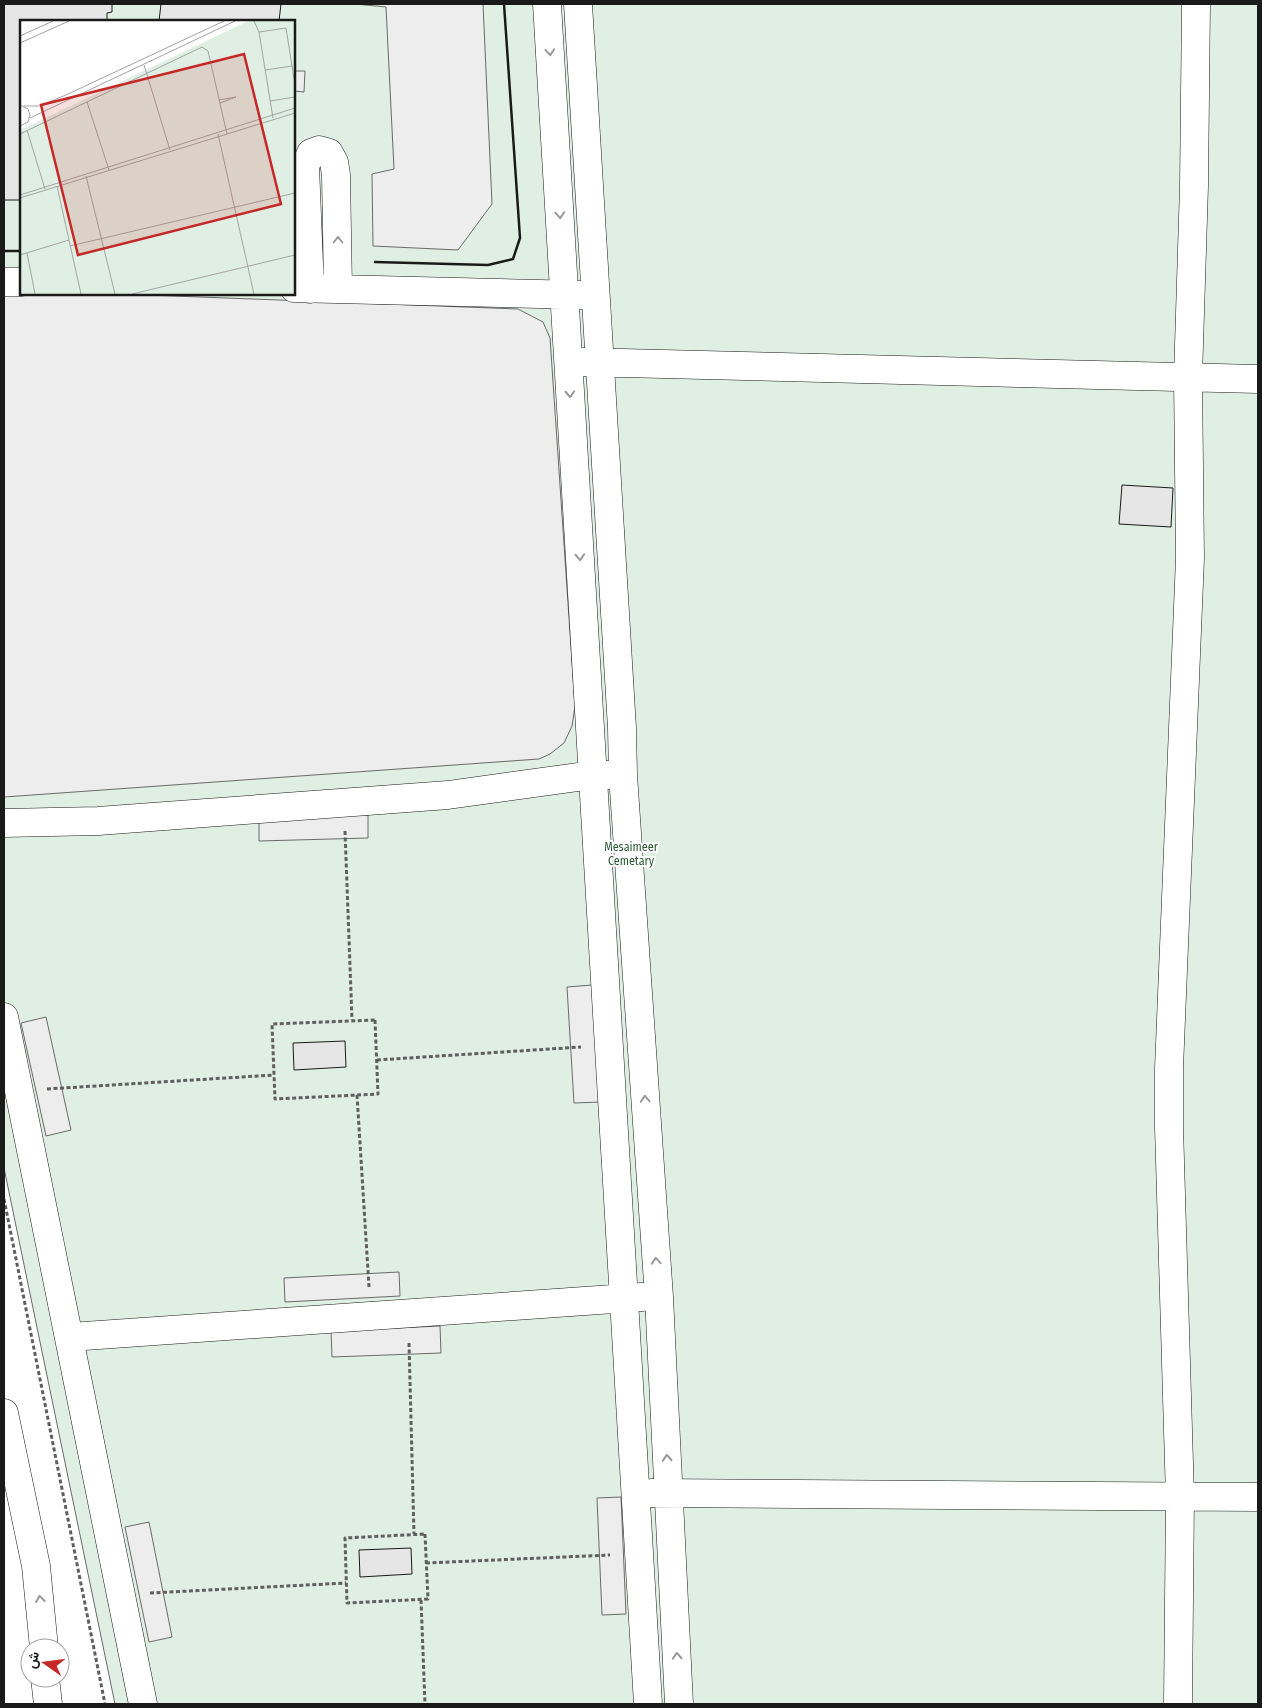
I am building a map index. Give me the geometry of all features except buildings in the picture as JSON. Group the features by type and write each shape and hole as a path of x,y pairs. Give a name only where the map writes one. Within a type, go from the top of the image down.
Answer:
{"street":[{"path":"547,4 566,294 568,362 648,1704"},
{"path":"578,4 623,775 659,1297 680,1704"},
{"path":"1178,1704 1180,1497 1169,1068 1190,558 1188,377 1194,186 1196,4"},
{"path":"338,289 336,176 334,162 329,153 319,150 311,153 305,166 302,288 338,289 566,294 596,295"},
{"path":"4,282 20,282"},
{"path":"568,362 1258,378"},
{"path":"4,823 98,821 448,795 593,775 623,775"},
{"path":"4,1017 143,1704"},
{"path":"70,1337 625,1297 659,1297"},
{"path":"4,1413 36,1566 43,1638"},
{"path":"636,1493 1258,1497"},
{"path":"46,1688 48,1704"}],"path":[{"path":"344,803 352,1020"},
{"path":"352,1020 375,1020 378,1094 275,1099 272,1024 352,1020"},
{"path":"377,1060 609,1045"},
{"path":"19,1091 274,1076"},
{"path":"358,1095 371,1315"},
{"path":"4,1199 105,1704"},
{"path":"408,1313 414,1534"},
{"path":"414,1534 425,1534 428,1599 347,1603 344,1538 414,1534"},
{"path":"426,1563 640,1553"},
{"path":"121,1595 346,1583"},
{"path":"421,1600 425,1704"}],"green space":[{"name":"Mesaimeer Cemetary","path":"4,4 1258,4 1258,1704 115,1704 4,1168"}],"shaded area":[{"path":"355,4 483,4 492,204 458,250 373,246 372,174 394,169 386,7"},
{"path":"295,71 305,71 304,92 295,91"},
{"path":"4,289 20,295 147,295 518,309 543,322 550,338 575,706 572,726 564,743 550,754 539,759 4,797"},
{"path":"368,815 368,838 259,841 259,819"},
{"path":"592,985 600,1102 574,1103 567,987"},
{"path":"46,1017 71,1130 46,1136 21,1023"},
{"path":"399,1272 400,1296 285,1302 284,1278"},
{"path":"440,1326 441,1353 332,1357 331,1331"},
{"path":"621,1497 626,1614 602,1615 597,1498"},
{"path":"149,1522 172,1637 149,1642 125,1527"}],"wall":[{"path":"375,262 488,265 513,259 520,238 504,4"},
{"path":"4,251 20,251"}]}
